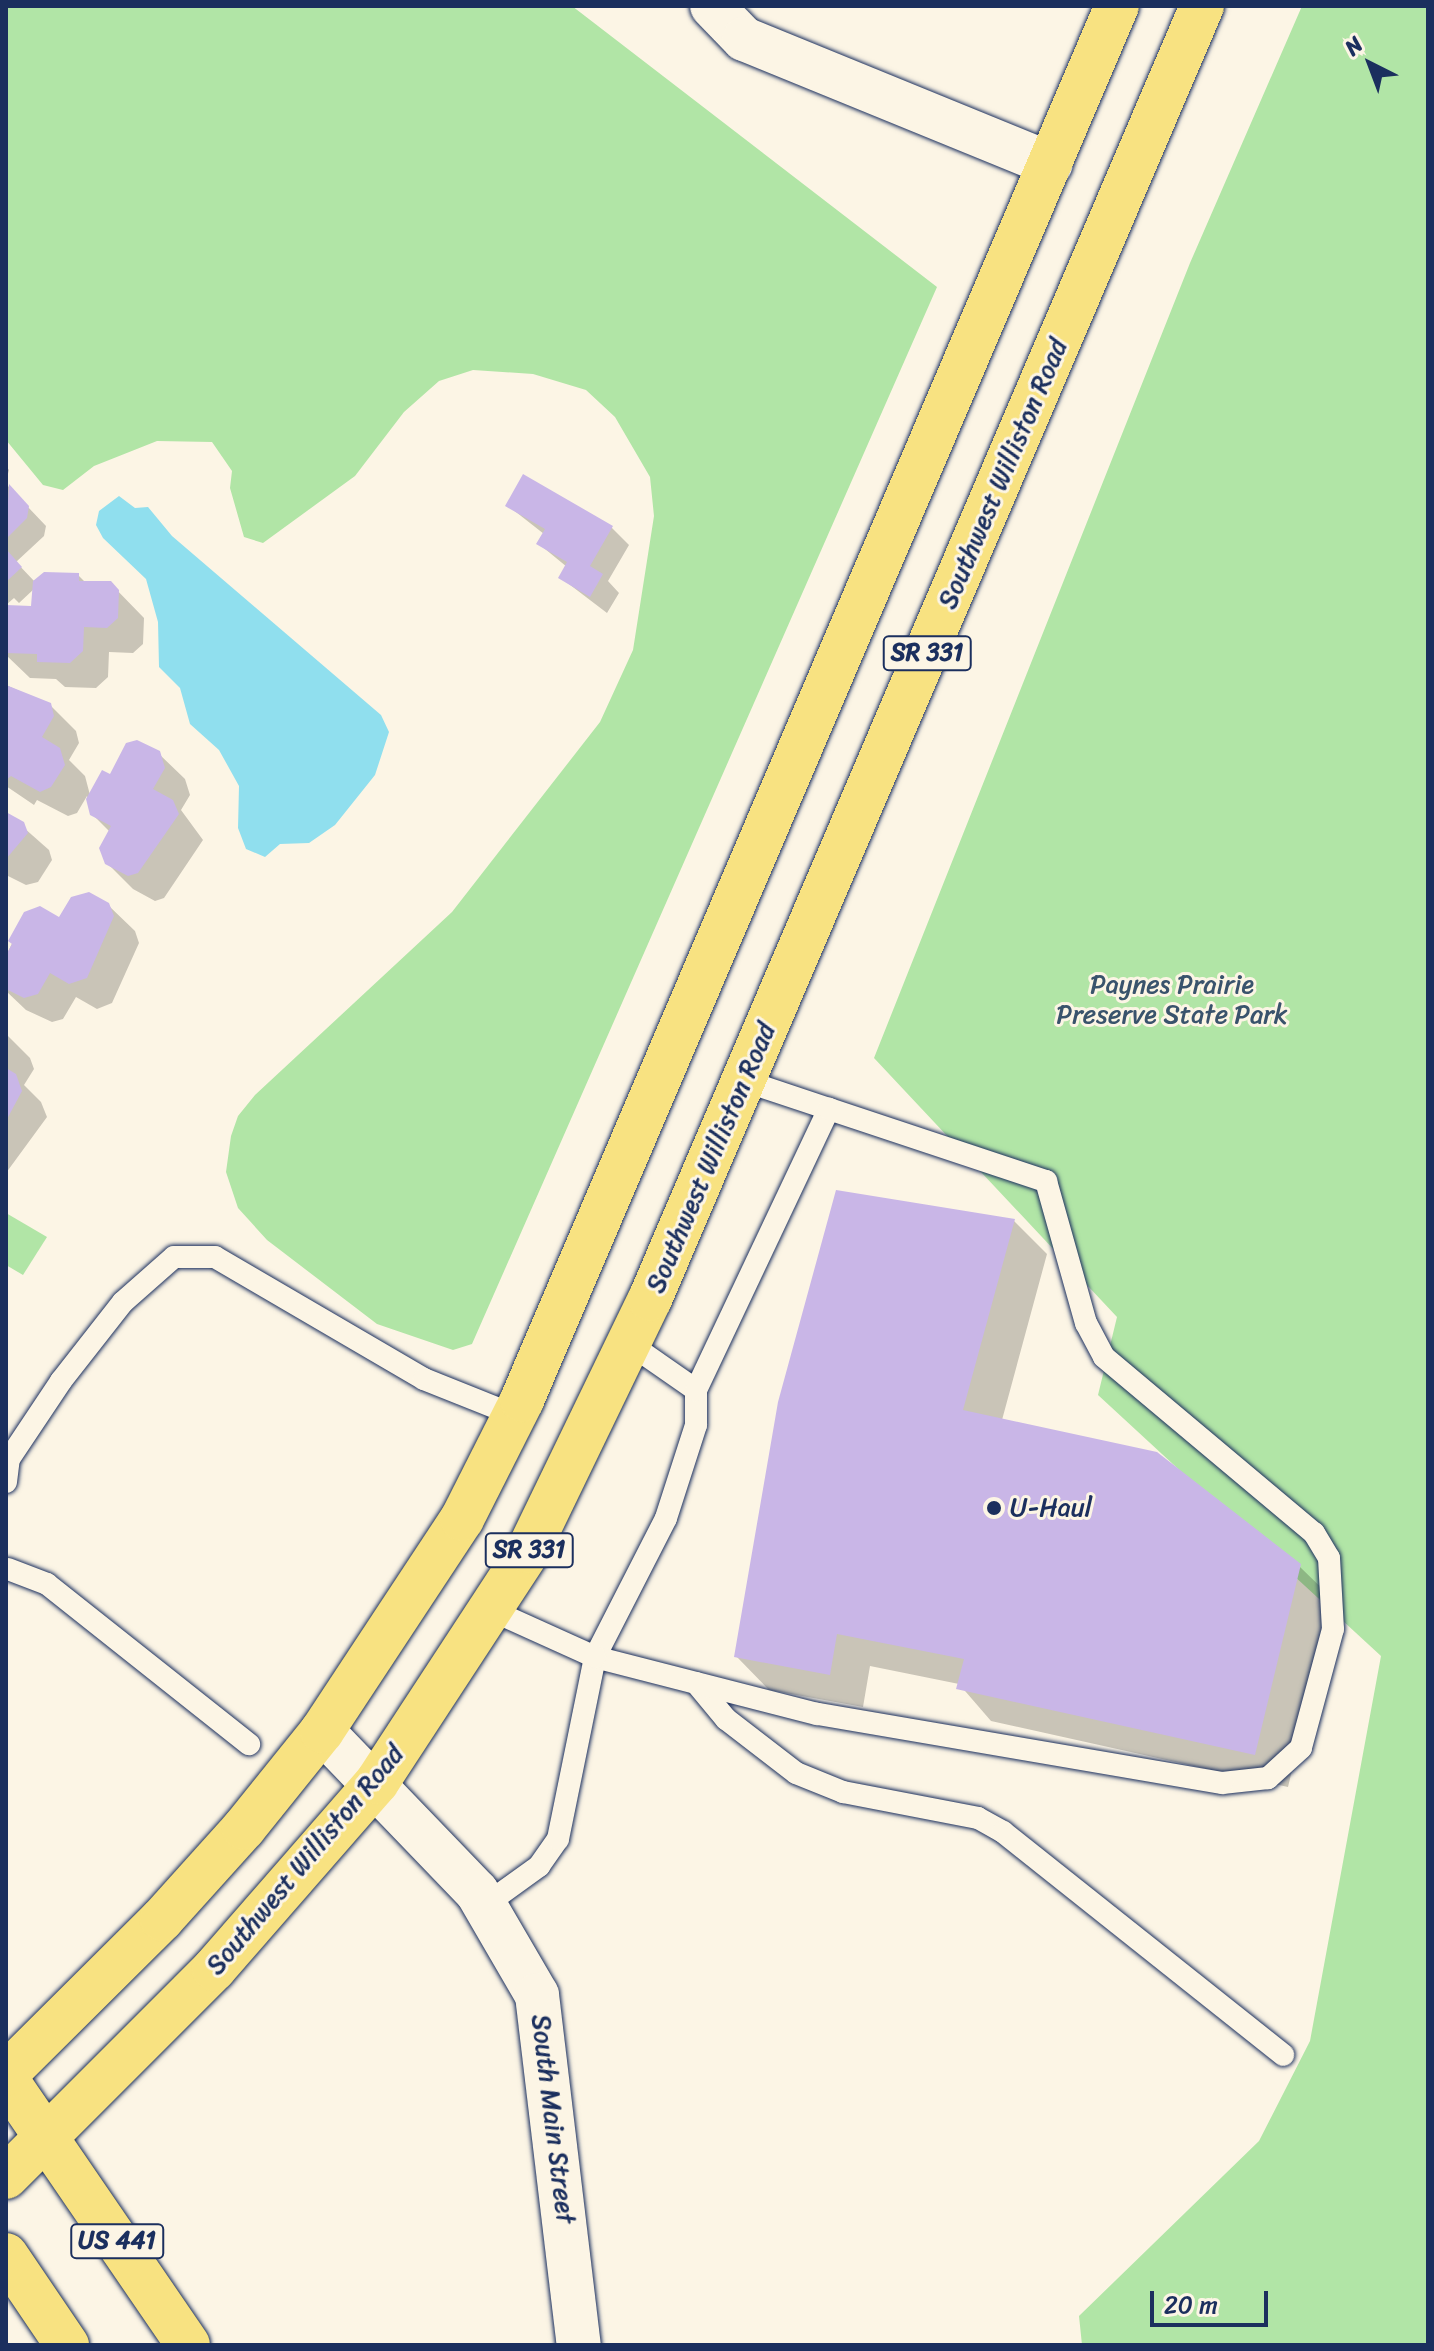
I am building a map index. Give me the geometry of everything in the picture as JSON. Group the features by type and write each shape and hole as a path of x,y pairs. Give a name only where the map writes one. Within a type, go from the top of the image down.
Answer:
{"main road":[{"name":"SR 331","path":"6,2076 162,1919 322,1731 462,1519 514,1415 1117,6"},
{"name":"Southwest Williston Road","path":"6,2177 214,1969 377,1782 528,1551 630,1344 745,1081 1202,6"},
{"name":"US 441","path":"6,2076 188,2345"},
{"path":"6,2255 61,2343"}],"street":[{"path":"712,6 744,39 1051,164"},
{"name":"South Main Street","path":"322,1731 377,1782 485,1905 537,1995 579,2345"}],"lane":[{"path":"491,1610 595,1657 817,1714 1222,1783 1268,1778 1301,1748 1333,1629 1329,1558 1314,1533 1104,1357 1086,1323 1046,1181 745,1081"},
{"path":"485,1905 539,1866 558,1839 595,1657 666,1518 696,1425 696,1390 829,1109"},
{"path":"6,1482 9,1459 61,1381 123,1302 174,1257 215,1257 424,1379 514,1415"},
{"path":"630,1344 696,1390"},
{"path":"7,1567 47,1584 249,1744"},
{"path":"696,1683 726,1719 796,1773 843,1792 978,1818 1003,1832 1283,2055"}],"green space":[{"path":"6,6 572,6 937,287 472,1344 453,1350 377,1324 267,1240 238,1208 226,1172 231,1136 238,1116 255,1095 452,912 600,722 633,650 654,516 650,477 615,417 586,390 533,374 473,370 439,381 404,412 355,476 263,543 244,537 230,488 232,471 212,442 157,441 94,466 63,490 43,485 6,440"},
{"name":"Paynes Prairie Preserve State Park","path":"1302,6 1428,6 1428,2345 1082,2345 1079,2316 1259,2141 1310,2041 1381,1656 1098,1395 1117,1317 874,1058 1190,263"},
{"path":"6,1213 47,1237 23,1275 6,1265"}],"water":[{"path":"119,496 135,508 148,507 172,536 381,715 389,732 375,775 335,825 309,843 280,844 265,857 246,849 238,828 239,786 219,750 190,724 180,688 159,667 158,622 146,579 103,538 96,525 99,511"}],"building":[{"path":"523,474 613,526 590,566 603,574 590,597 558,578 567,562 536,544 545,529 505,506"},
{"path":"9,484 29,506 27,518 6,539"},
{"path":"6,549 22,567 6,582"},
{"path":"44,572 79,573 79,581 111,581 119,590 118,618 107,628 84,627 83,651 70,663 37,662 37,654 6,653 6,605 31,606 33,581"},
{"path":"6,685 51,703 54,716 42,737 60,748 65,765 51,787 40,792 11,776 6,780"},
{"path":"137,740 160,751 165,768 153,789 173,800 179,814 138,873 128,876 105,864 99,848 111,826 90,815 86,799 102,770 110,774 126,743"},
{"path":"6,812 24,822 28,833 6,859"},
{"path":"89,892 109,903 114,916 87,978 69,984 50,973 38,994 24,998 6,989 6,955 12,944 8,941 24,912 40,906 59,917 71,897"},
{"path":"6,1068 16,1074 22,1091 6,1121"},
{"name":"U-Haul","path":"836,1190 1015,1219 963,1410 1157,1452 1301,1564 1255,1755 956,1689 964,1659 837,1634 830,1675 734,1657 778,1402"}],"place":[{"name":"U-Haul","path":"994,1508"}]}
